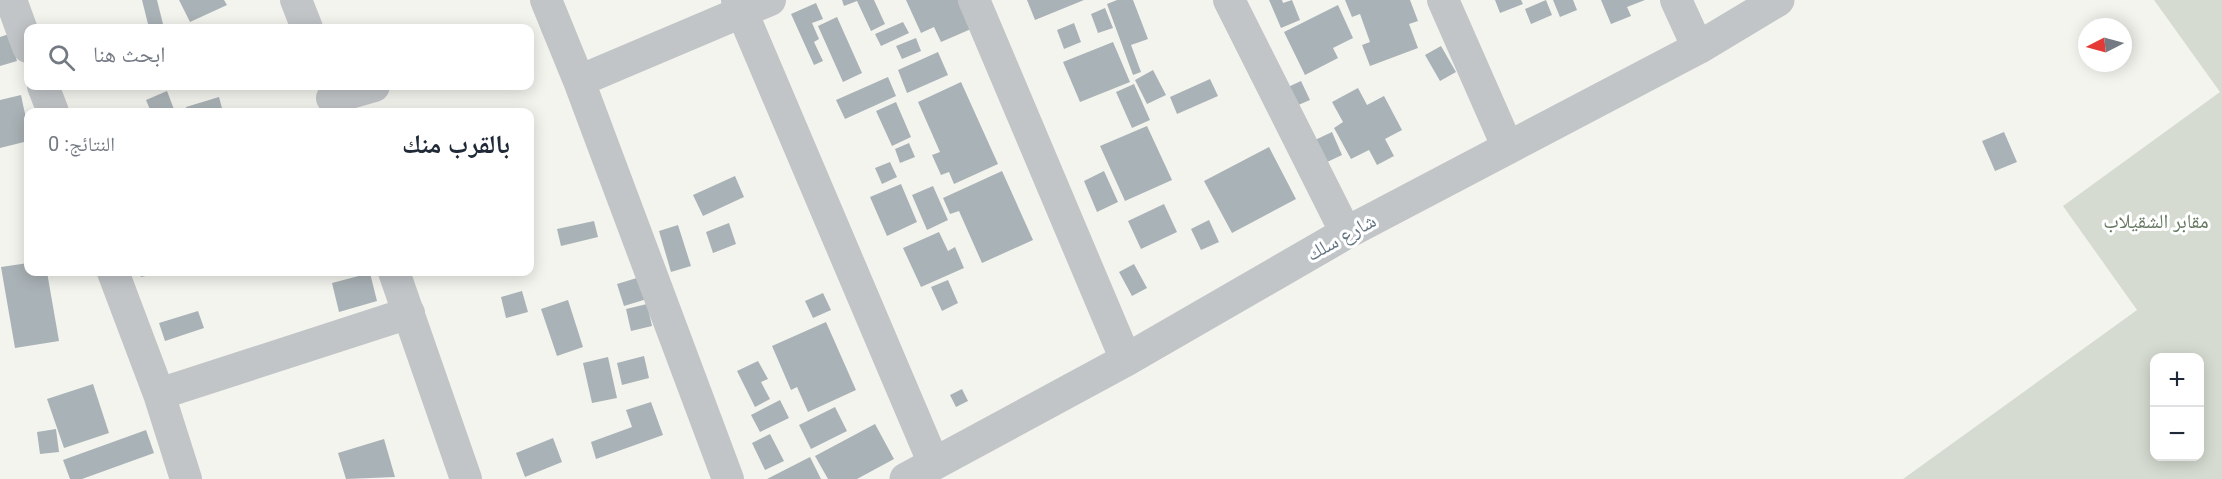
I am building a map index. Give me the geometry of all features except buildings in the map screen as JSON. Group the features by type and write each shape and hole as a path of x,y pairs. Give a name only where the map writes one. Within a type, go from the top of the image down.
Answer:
{"street":[{"path":"11,0 24,36"},
{"path":"296,0 305,24"},
{"path":"974,0 1126,360"},
{"path":"1230,0 1346,233"},
{"path":"1443,0 1509,148"},
{"path":"1676,0 1698,48"},
{"name":"شارع سلك","path":"920,472 1126,360 1346,233 1698,48 1778,0"},
{"path":"579,81 750,4 920,472"},
{"path":"544,22 579,81 728,479"},
{"path":"45,90 51,108"},
{"path":"332,99 361,90"},
{"path":"115,276 159,394 186,479"},
{"path":"395,276 465,479"},
{"path":"159,394 409,313"}],"green space":[{"name":"مقابر الشقيلاب","path":"2154,0 2222,0 2222,479 1903,479 2137,310 2063,206 2220,92"}]}
